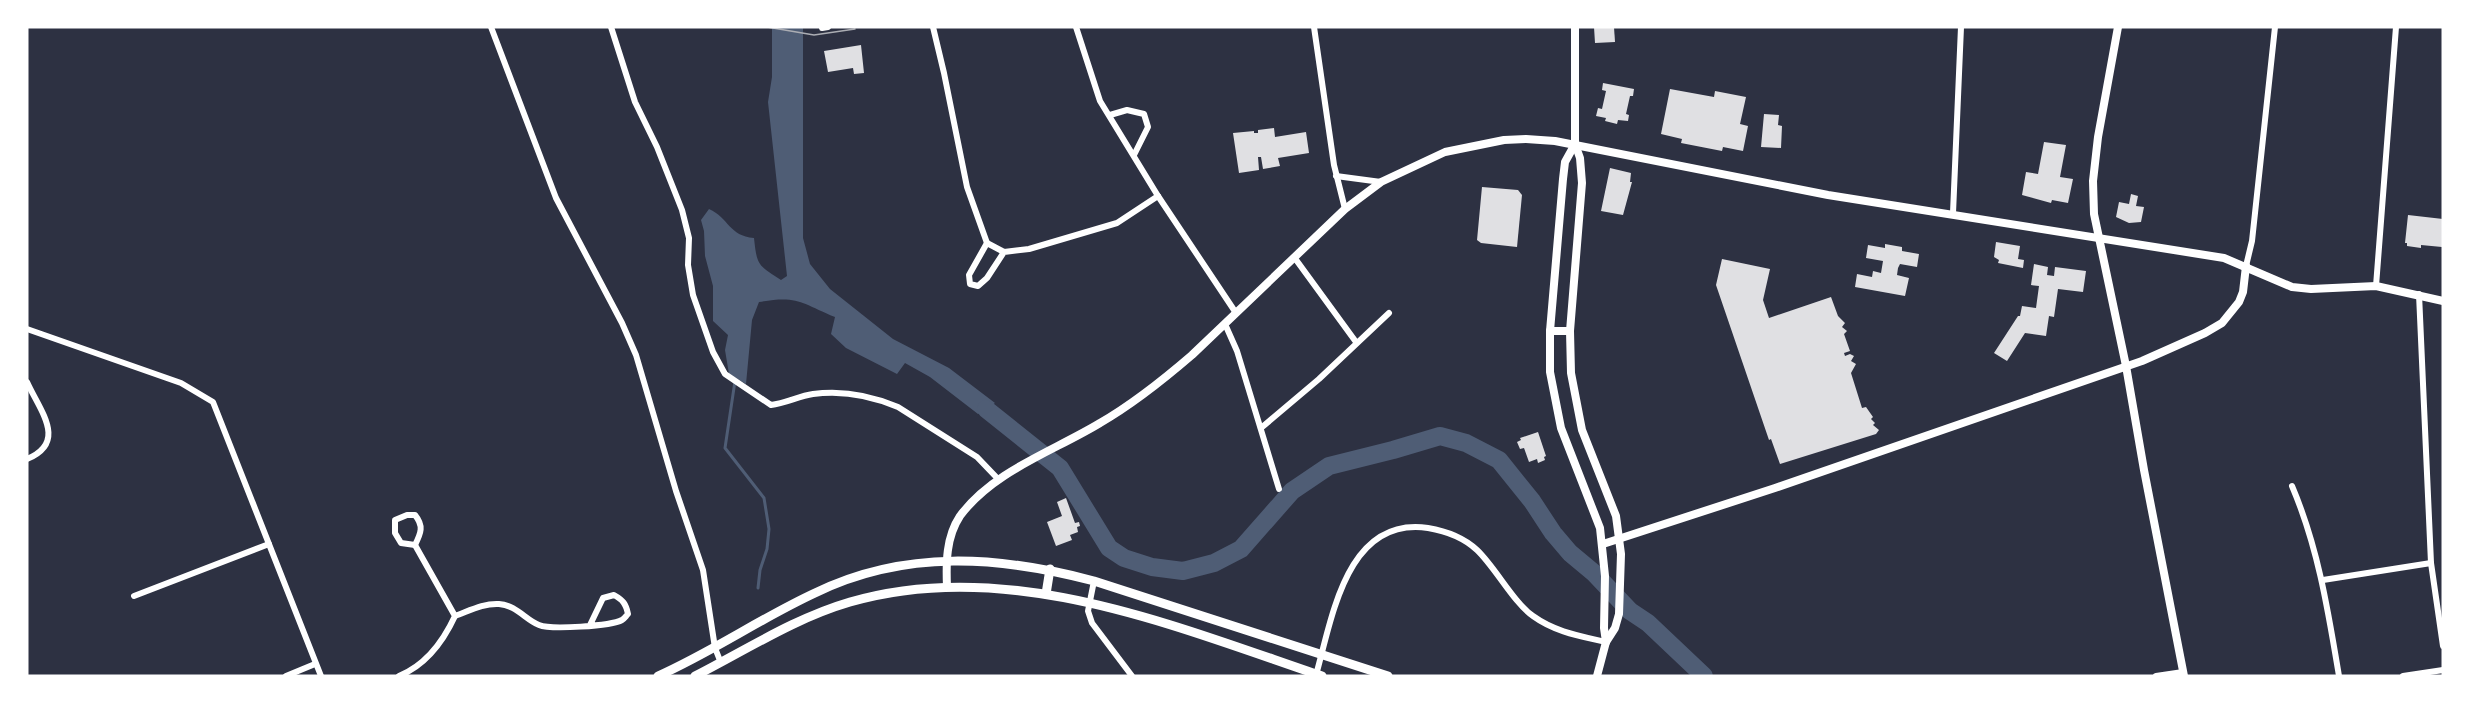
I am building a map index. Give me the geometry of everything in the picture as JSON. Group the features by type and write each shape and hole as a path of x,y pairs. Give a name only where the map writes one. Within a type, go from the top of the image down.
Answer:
{"main road":[{"path":"1575,27 1575,144 1580,158 1582,183 1570,331 1571,373 1578,415 1612,502 1620,540 1619,614 1615,628 1606,642"},
{"path":"2118,27 2098,136 2093,181 2094,214 2126,366 2183,674"},
{"path":"947,587 946,561 951,534 959,517 977,497 999,480 1102,422 1150,390 1192,356 1345,209 1381,182 1445,152 1504,140 1526,139 1575,144 1828,195 1953,213 2224,258 2292,287 2311,289 2376,286 2443,301"},
{"path":"1575,144 1565,162 1563,179 1550,331 1550,372 1557,412 1596,516 1603,544 1606,642 1598,676"},
{"path":"1603,544 2126,366 2205,333 2222,323 2239,302 2243,292 2246,266"},
{"path":"1550,331 1570,331"},
{"path":"658,676 842,580 898,566 946,561 1018,563 1050,569 1094,581 1388,676"},
{"path":"1046,594 1050,569"},
{"path":"695,676 799,621 850,602 921,588 947,587 1046,594 1089,602 1318,675"}],"street":[{"path":"492,27 556,198 622,323 636,355 676,491 703,570 715,648 722,663"},
{"path":"611,27 635,102 657,147 682,210 688,238 688,265 693,295 717,362 725,374 771,405 813,394 834,393 885,402 978,457 999,480"},
{"path":"822,28 828,27"},
{"path":"933,27 967,187 987,243 1004,252 1029,249 1117,223 1158,196"},
{"path":"1076,27 1100,101 1158,196 1236,313"},
{"path":"1314,27 1336,176 1345,209"},
{"path":"1953,213 1961,27"},
{"path":"2246,266 2252,241 2275,27"},
{"path":"2376,286 2396,27"},
{"path":"1110,115 1126,110 1144,114 1148,127 1134,155"},
{"path":"1336,176 1381,182"},
{"path":"987,243 969,275 970,284 978,286 987,278 1004,252"},
{"path":"1294,257 1356,342"},
{"path":"2419,294 2431,563 2443,646"},
{"path":"1261,428 1319,379 1389,313"},
{"path":"1225,324 1237,351 1279,489"},
{"path":"27,329 181,383 213,402 321,676"},
{"path":"27,382 48,427 50,439 44,450 27,459"},
{"path":"2292,486 2305,518 2323,580 2339,676"},
{"path":"407,515 415,515 421,522 421,531 415,545 401,543 395,533 395,520 407,515"},
{"path":"1318,675 1321,654 1347,573 1361,553 1376,538 1400,530 1419,527 1445,531 1463,539 1477,550 1531,615 1560,631 1606,642"},
{"path":"134,596 269,544"},
{"path":"415,545 455,616"},
{"path":"2323,580 2431,563"},
{"path":"1094,581 1088,610 1092,623 1132,676"},
{"path":"399,676 432,653 445,637 455,616 481,606 501,604 523,613 538,625 552,628 590,625 621,621 628,614 627,606 622,599 614,595 603,598 590,625"},
{"path":"286,676 315,664"},
{"path":"2403,676 2443,670"},
{"path":"2156,676 2183,674"}],"water":[{"path":"772,27 803,27 803,238 810,264 830,289 893,339 949,368 995,403 978,414 930,377 905,363 897,374 846,348 831,334 835,317 791,300 759,302 752,320 746,384 729,374 725,350 728,335 713,321 713,286 705,256 701,220 709,209 716,213 739,234 754,238 756,254 763,268 781,280 787,276 768,102 772,77"}],"building":[{"path":"1594,27 1614,27 1615,42 1595,43"},
{"path":"861,45 864,73 854,74 853,68 828,72 824,51"},
{"path":"1603,83 1634,89 1626,114 1629,115 1628,121 1618,120 1617,124 1596,116 1598,108 1602,109 1606,91 1602,90"},
{"path":"1670,89 1714,97 1715,91 1746,97 1740,124 1748,126 1743,151 1723,147 1722,151 1681,143 1682,139 1661,134"},
{"path":"1764,114 1779,115 1778,125 1782,126 1781,148 1761,147"},
{"path":"1274,128 1275,137 1306,132 1309,153 1278,158 1280,166 1263,169 1261,157 1258,157 1259,170 1239,173 1233,133 1254,131 1258,133 1258,130"},
{"path":"2044,142 2066,145 2060,177 2073,179 2068,203 2052,200 2051,203 2022,195 2026,172 2038,174"},
{"path":"1610,168 1631,173 1630,182 1632,182 1623,215 1601,211"},
{"path":"1482,187 1518,190 1522,195 1517,247 1481,243 1477,240"},
{"path":"2131,194 2138,196 2136,206 2144,207 2141,222 2129,223 2116,217 2119,202 2129,204"},
{"path":"2408,215 2443,219 2442,247 2407,246 2405,243"},
{"path":"1996,242 2020,246 2018,259 2024,260 2023,268 1998,263 1999,260 1994,257"},
{"path":"1885,244 1902,247 1902,251 1919,254 1917,267 1900,264 1898,268 1897,275 1909,278 1905,296 1855,287 1857,274 1872,277 1873,271 1881,273 1883,261 1866,258 1868,245 1885,248"},
{"path":"1722,259 1770,269 1763,300 1769,318 1831,297 1838,316 1845,323 1842,327 1847,331 1844,334 1850,351 1844,353 1845,356 1850,354 1854,356 1851,361 1856,364 1851,373 1862,408 1866,407 1873,417 1871,419 1875,423 1873,425 1879,430 1876,434 1780,464 1771,439 1769,440 1716,285"},
{"path":"2034,264 2048,267 2047,275 2054,276 2055,267 2086,271 2083,292 2058,289 2054,317 2049,316 2046,336 2025,333 2007,361 1994,353 2020,316 2022,306 2036,308 2039,286 2031,285"},
{"path":"1538,432 1546,456 1545,460 1538,463 1537,459 1529,462 1524,448 1520,449 1517,442 1521,440 1520,438"},
{"path":"1066,498 1075,523 1079,522 1080,526 1077,527 1078,532 1070,535 1072,540 1056,546 1047,522 1062,516 1057,502"}],"waterway":[{"path":"735,381 725,448 764,498 769,529 758,588"},
{"path":"986,409 1060,468 1109,548 1124,558 1152,567 1183,571 1214,563 1241,549 1292,491 1329,466 1440,436 1466,443 1499,460 1570,553 1594,573 1630,611 1648,623 1704,676"}],"tram line":[{"path":"767,27 814,35 855,29"}]}
